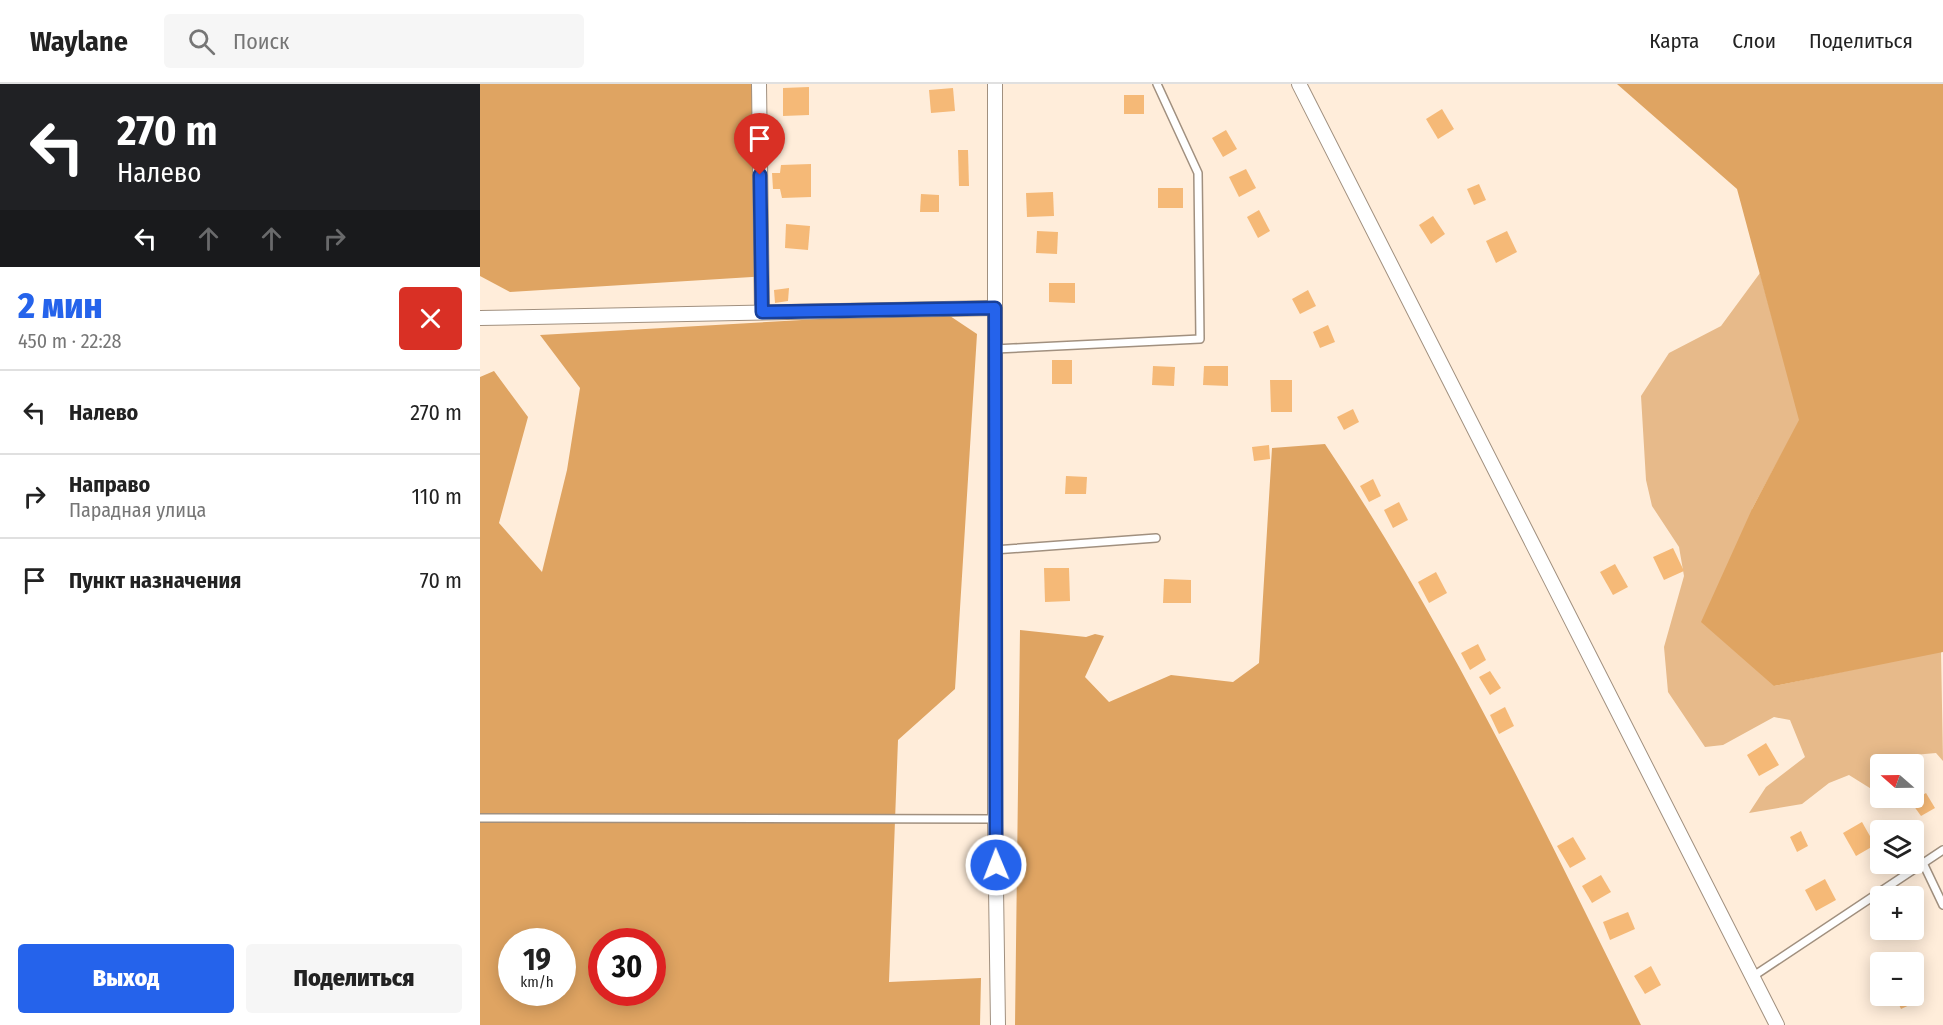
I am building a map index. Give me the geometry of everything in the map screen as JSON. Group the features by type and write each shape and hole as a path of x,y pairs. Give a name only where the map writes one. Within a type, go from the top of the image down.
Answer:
{"street":[{"path":"759,84 762,312"},
{"path":"995,84 994,550 998,1025"},
{"path":"1299,84 1777,1025"},
{"path":"480,318 995,308"}],"lane":[{"path":"995,349 1200,339 1198,173 1157,84"},
{"path":"994,550 1156,538"},
{"path":"480,818 995,819"},
{"path":"1924,862 1943,850"},
{"path":"1924,865 1943,905"},
{"path":"1752,977 1906,874"}],"shaded area":[{"path":"480,84 752,84 768,276 510,292 480,276"},
{"path":"1617,84 1943,84 1943,652 1774,686 1701,622 1752,509 1799,420 1737,189"},
{"path":"1760,273 1800,420 1752,509 1774,686 1941,651 1943,761 1936,753 1870,754 1870,788 1849,775 1829,783 1802,804 1749,813 1766,787 1805,757 1790,720 1774,717 1723,745 1705,747 1668,692 1664,647 1684,576 1679,547 1652,506 1646,480 1641,396 1669,353 1721,326"},
{"path":"944,312 977,334 955,689 898,740 889,982 981,978 980,1025 480,1025 480,377 494,371 528,417 499,523 542,572 567,470 580,388 540,335"},
{"path":"1325,444 1370,513 1453,656 1530,803 1641,1025 1015,1025 1020,630 1086,637 1095,634 1104,636 1085,677 1109,702 1171,675 1233,682 1259,663 1272,448"}],"building":[{"path":"809,87 809,115 783,116 783,88"},
{"path":"953,88 955,111 931,113 929,90"},
{"path":"1124,95 1144,95 1144,114 1124,114"},
{"path":"1442,109 1454,129 1438,139 1426,119"},
{"path":"1226,130 1237,149 1223,157 1212,138"},
{"path":"958,150 968,150 969,186 959,186"},
{"path":"811,164 811,197 782,198 780,189 773,189 772,173 780,173 781,165"},
{"path":"1246,169 1256,188 1239,197 1229,177"},
{"path":"1479,184 1486,200 1474,205 1467,189"},
{"path":"1158,188 1183,188 1183,208 1158,208"},
{"path":"1053,192 1054,216 1027,217 1026,193"},
{"path":"921,194 939,195 939,212 920,212"},
{"path":"1259,210 1270,231 1258,238 1247,217"},
{"path":"1433,216 1445,234 1431,244 1419,225"},
{"path":"786,224 810,226 808,250 785,248"},
{"path":"1037,231 1058,232 1057,254 1036,253"},
{"path":"1507,231 1517,252 1496,263 1486,241"},
{"path":"1049,283 1075,283 1075,303 1049,302"},
{"path":"789,288 788,301 775,303 774,290"},
{"path":"1308,290 1316,306 1300,314 1292,299"},
{"path":"1328,325 1335,342 1320,348 1313,332"},
{"path":"1052,360 1072,360 1072,384 1052,384"},
{"path":"1153,366 1175,367 1174,386 1152,385"},
{"path":"1204,366 1228,366 1228,386 1203,385"},
{"path":"1270,380 1292,380 1292,412 1271,412"},
{"path":"1353,409 1359,422 1344,430 1337,417"},
{"path":"1269,445 1270,459 1254,461 1252,447"},
{"path":"1066,476 1087,477 1086,494 1065,494"},
{"path":"1373,479 1381,496 1369,502 1360,486"},
{"path":"1399,502 1408,520 1393,528 1384,510"},
{"path":"1673,548 1684,571 1664,580 1653,557"},
{"path":"1615,564 1628,587 1613,595 1600,572"},
{"path":"1044,568 1069,568 1070,601 1045,602"},
{"path":"1436,572 1447,593 1429,603 1418,582"},
{"path":"1164,579 1191,580 1191,603 1163,603"},
{"path":"1478,644 1486,660 1470,670 1461,653"},
{"path":"1490,671 1501,688 1490,695 1479,677"},
{"path":"1505,707 1514,726 1499,734 1490,715"},
{"path":"1766,743 1779,765 1759,776 1747,755"},
{"path":"1926,793 1935,808 1921,816 1915,808 1924,808 1924,794"},
{"path":"1862,822 1870,836 1870,848 1856,856 1843,833"},
{"path":"1801,831 1808,846 1797,852 1790,837"},
{"path":"1573,837 1586,859 1570,868 1557,846"},
{"path":"1601,875 1611,892 1592,903 1582,886"},
{"path":"1825,879 1836,900 1816,911 1805,890"},
{"path":"1628,912 1635,929 1610,940 1603,922"},
{"path":"1651,966 1661,985 1645,994 1634,976"}],"route":[{"path":"760,175 762,312 995,308 996,865"}]}
